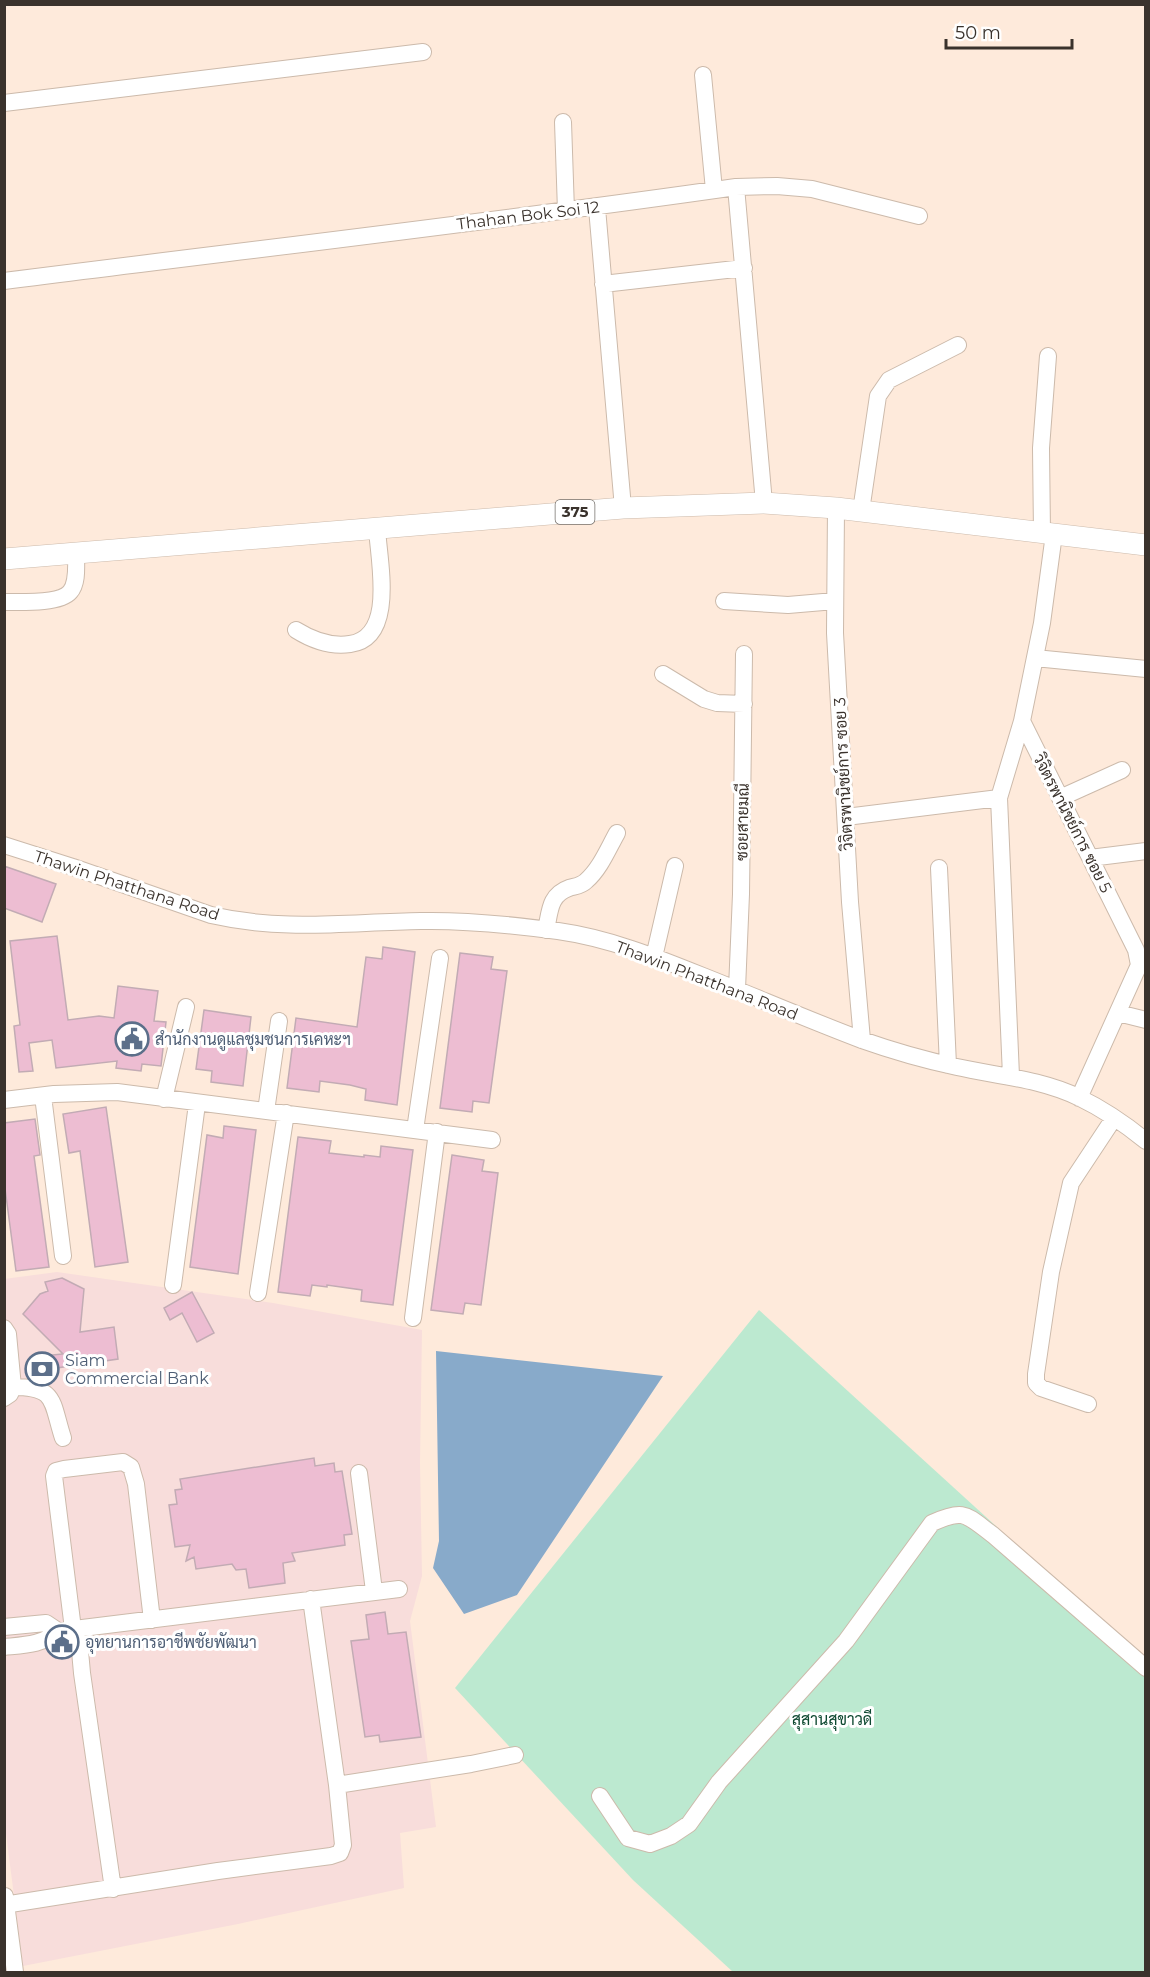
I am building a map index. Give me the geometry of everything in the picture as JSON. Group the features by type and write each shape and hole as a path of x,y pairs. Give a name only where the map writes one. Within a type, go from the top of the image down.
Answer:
{"main road":[{"name":"375","path":"4,560 623,508 764,503 836,508 1146,545"}],"street":[{"path":"4,103 423,52"},
{"path":"703,75 714,190"},
{"path":"563,122 567,211"},
{"name":"Thahan Bok Soi 12","path":"4,282 597,208 736,187 777,186 812,189 919,216"},
{"path":"736,187 764,503"},
{"path":"597,208 623,508"},
{"path":"603,284 744,268"},
{"path":"861,511 878,396 889,380 958,345"},
{"path":"1011,1076 999,798 1022,722 1042,623 1048,534 1041,448 1048,356"},
{"name":"วิจิตรพานิชย์การ ซอย 3","path":"836,508 835,633 850,902 862,1040"},
{"path":"296,630 309,638 327,644 360,643 369,637 380,615 382,597 377,529"},
{"path":"4,602 47,600 65,596 74,584 76,554"},
{"path":"724,601 789,605 835,601"},
{"name":"ซอยสายมณี","path":"737,989 741,894 744,654"},
{"path":"1035,658 1146,669"},
{"path":"663,674 704,699 717,703 744,704"},
{"name":"วิจิตรพานิชย์การ ซอย 5","path":"1022,722 1142,965 1080,1098"},
{"path":"1060,798 1122,770"},
{"path":"846,817 999,798"},
{"path":"546,930 554,897 590,878 617,833"},
{"name":"Thawin Phatthana Road","path":"4,845 211,915 264,925 314,926 442,921 546,930 593,938 654,957 862,1040 948,1065 1011,1076 1050,1086 1080,1098 1114,1118 1146,1141"},
{"path":"1090,858 1146,851"},
{"path":"654,957 675,866"},
{"path":"939,868 948,1065"},
{"path":"415,1130 440,958"},
{"path":"164,1099 186,1007"},
{"path":"1118,1013 1146,1020"},
{"path":"266,1112 279,1021"},
{"path":"5,1096 117,1092 492,1140"},
{"path":"43,1096 63,1256"},
{"path":"173,1285 197,1104"},
{"path":"258,1293 286,1113"},
{"path":"1088,1404 1041,1388 1036,1383 1036,1374 1051,1272 1071,1183 1114,1118"},
{"path":"413,1318 437,1132"},
{"path":"4,1328 8,1334 9,1392 34,1387 44,1390 50,1397 63,1438"},
{"path":"113,1889 82,1673 70,1630 54,1476 56,1470 123,1462 131,1467 136,1484 152,1620"},
{"path":"359,1473 374,1591"},
{"path":"600,1796 628,1838 650,1844 671,1836 689,1824 719,1782 846,1641 932,1524 950,1515 966,1516 993,1535 1146,1668"},
{"path":"4,1647 42,1642 70,1630 399,1588"},
{"path":"15,1972 5,1902 113,1889 218,1871 331,1856 340,1852 343,1845 337,1785 311,1599"},
{"path":"4,1627 46,1623 70,1630"},
{"path":"337,1785 515,1755"}],"shaded area":[{"name":"อุทยานการอาชีพชัยพัฒนา","path":"57,1272 273,1303 422,1330 420,1463 422,1576 410,1621 436,1827 400,1833 404,1888 238,1924 23,1966 4,1818 4,1279"}],"green space":[{"name":"สุสานสุขาวดี","path":"759,1310 1145,1662 1145,1972 733,1972 633,1880 455,1688"}],"water":[{"path":"436,1351 663,1376 517,1595 464,1614 433,1568 439,1541"}],"building":[{"path":"4,866 56,884 42,922 4,908"},
{"path":"57,936 68,1020 99,1016 114,1018 118,986 158,991 154,1021 166,1022 161,1066 142,1064 141,1071 116,1068 117,1061 56,1068 52,1040 29,1043 33,1071 19,1072 14,1026 20,1025 10,941"},
{"path":"383,947 415,952 397,1105 365,1100 366,1089 350,1085 320,1081 319,1092 287,1088 296,1018 357,1027 366,957 382,959"},
{"path":"460,953 493,957 491,969 507,971 489,1103 473,1101 472,1112 440,1108"},
{"path":"204,1010 251,1017 243,1086 211,1082 212,1071 196,1069"},
{"path":"106,1107 128,1262 95,1267 80,1151 69,1153 63,1114"},
{"path":"35,1119 40,1155 34,1156 49,1267 16,1271 4,1181 4,1123"},
{"path":"224,1126 256,1130 238,1274 190,1267 207,1135 223,1138"},
{"path":"298,1137 331,1141 329,1153 364,1157 364,1155 380,1157 381,1146 413,1150 393,1305 361,1301 362,1290 327,1285 327,1287 312,1285 310,1296 278,1292"},
{"path":"452,1155 484,1160 482,1171 498,1173 481,1305 465,1303 463,1314 431,1310"},
{"path":"62,1278 84,1289 80,1332 114,1327 118,1359 50,1369 52,1381 44,1381 35,1378 32,1357 63,1354 23,1314 40,1294 48,1291 45,1282"},
{"path":"192,1292 214,1333 197,1342 182,1313 170,1320 164,1308"},
{"path":"314,1458 315,1466 334,1463 335,1472 342,1471 352,1534 344,1535 345,1545 292,1553 295,1561 283,1563 285,1583 249,1588 246,1569 236,1570 232,1564 196,1569 194,1557 186,1561 190,1545 175,1547 169,1505 177,1504 175,1490 182,1489 180,1479"},
{"path":"385,1612 388,1634 406,1632 421,1737 380,1742 379,1735 365,1737 351,1641 369,1639 366,1615"}],"place":[{"name":"สำนักงานดูแลชุมชนการเคหะฯ","path":"132,1039"},
{"name":"Siam Commercial Bank","path":"42,1369"},
{"name":"อุทยานการอาชีพชัยพัฒนา","path":"62,1642"}]}
